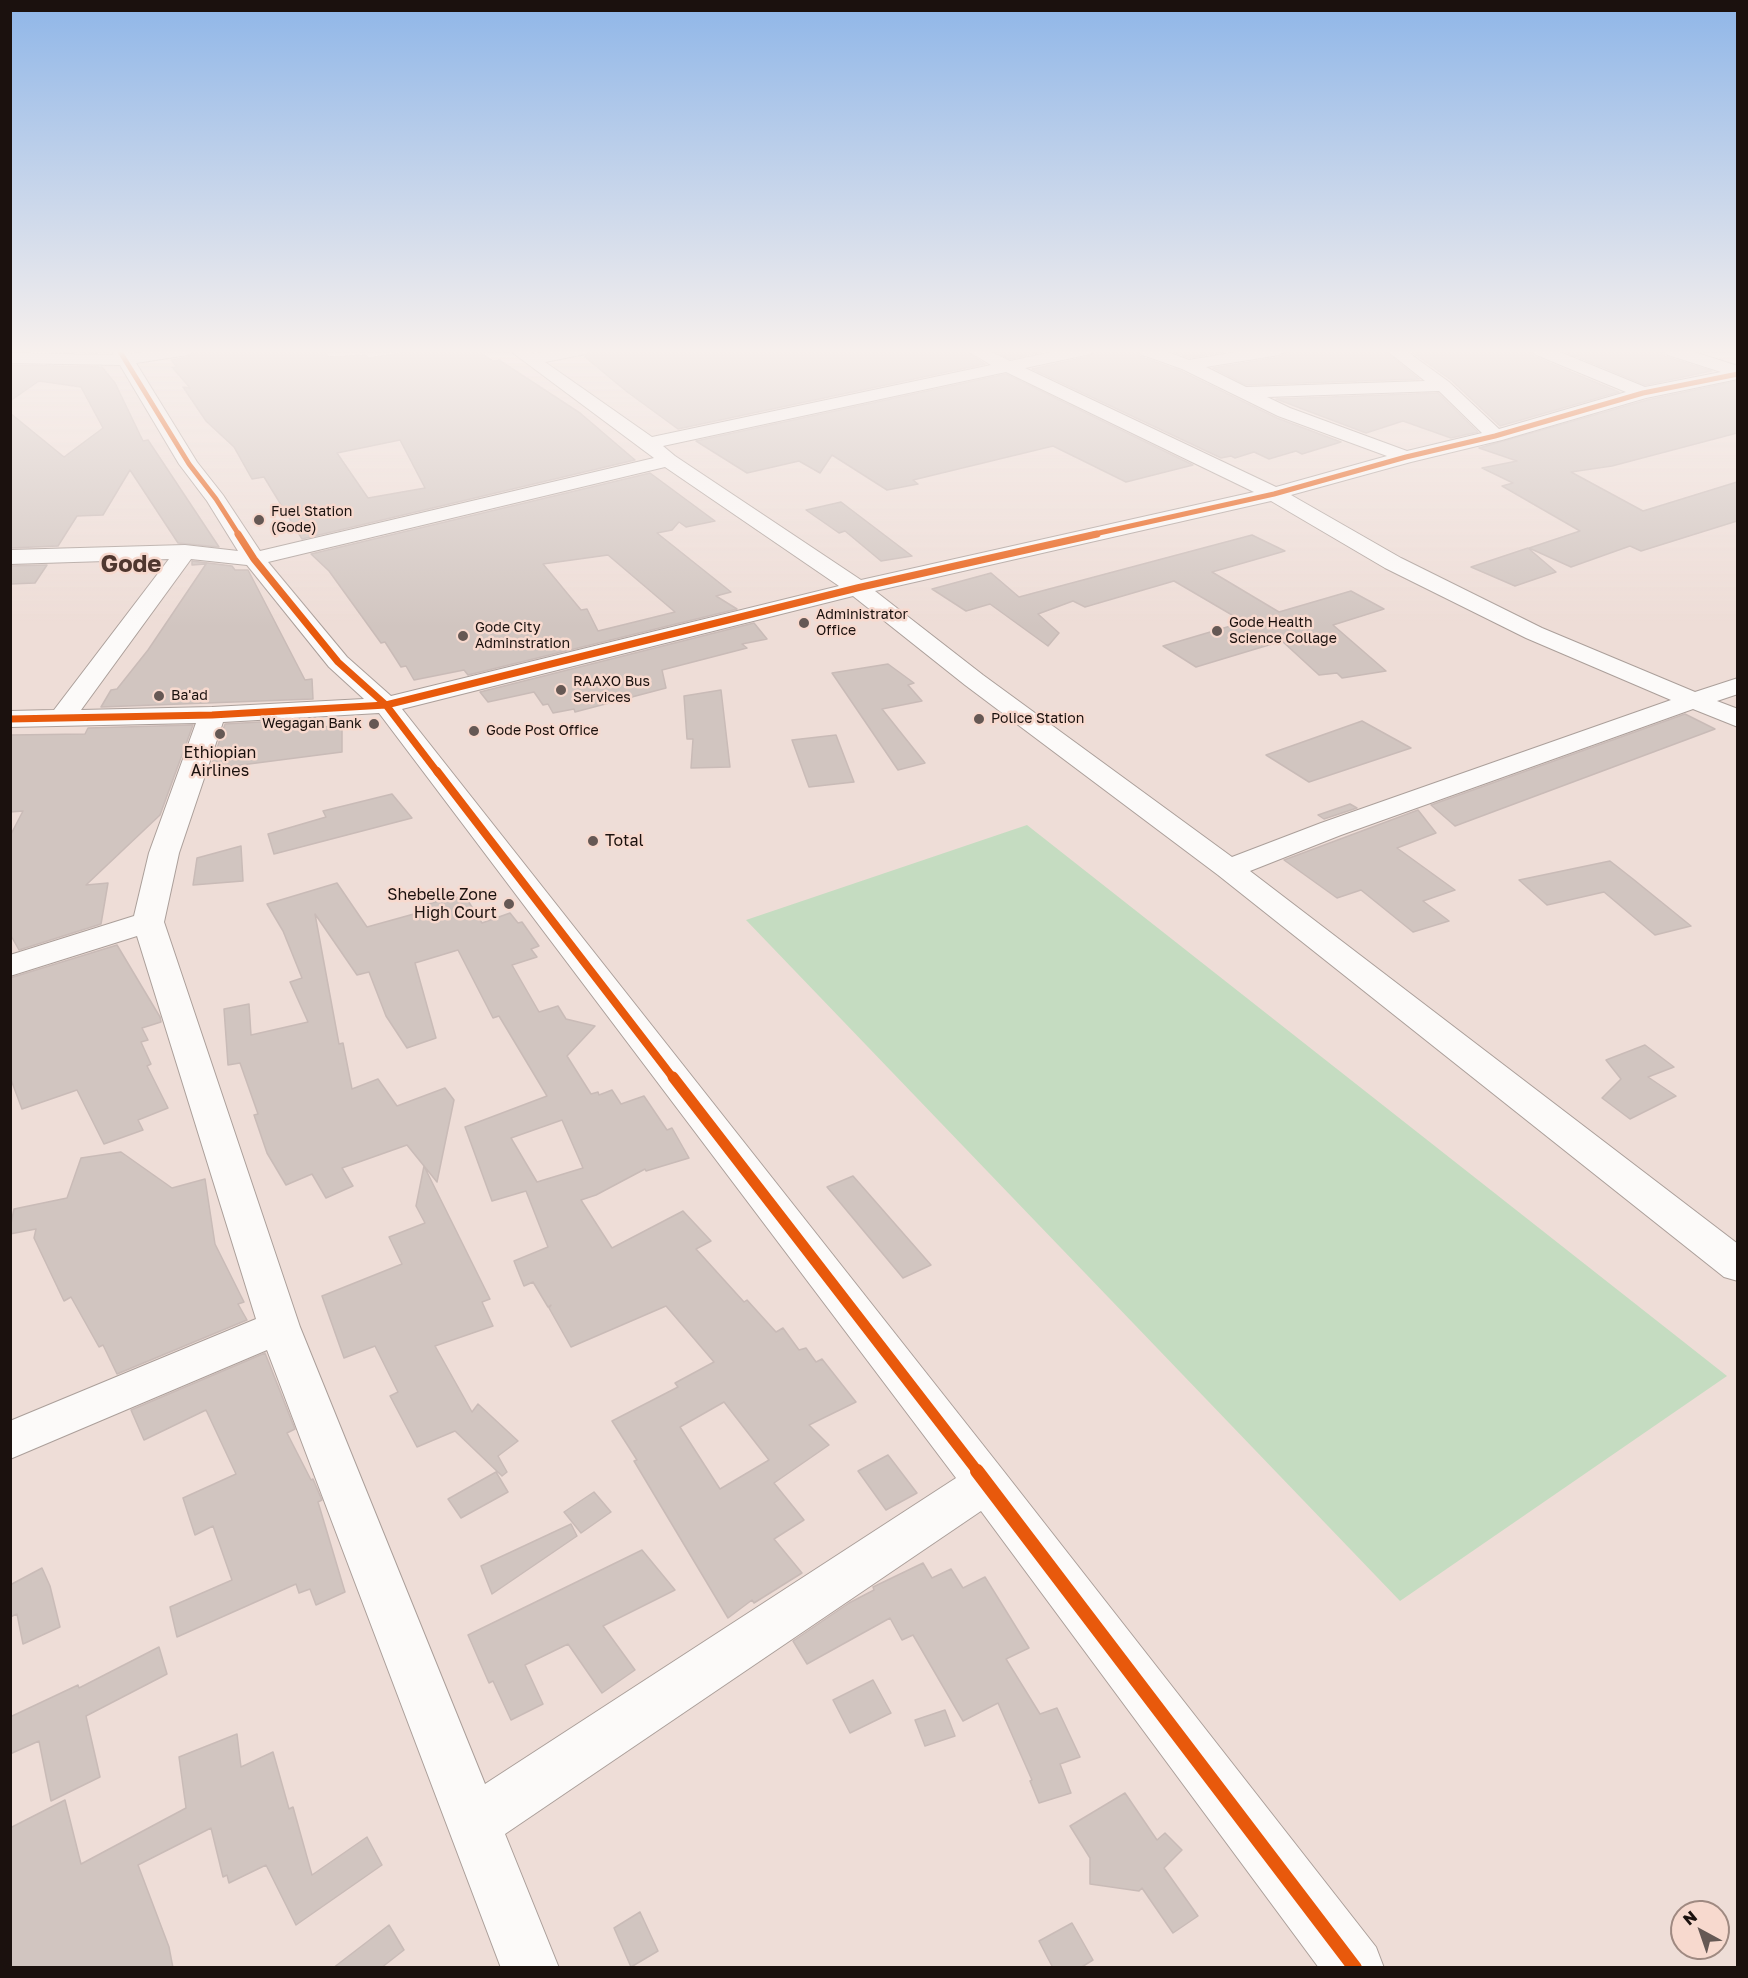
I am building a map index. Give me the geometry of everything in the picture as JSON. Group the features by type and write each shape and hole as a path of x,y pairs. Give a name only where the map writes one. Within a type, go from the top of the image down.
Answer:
{"street":[{"path":"176,442 216,499 254,559 339,662 386,705 986,1483 1355,1968"},
{"path":"646,442 857,588 974,680 1229,869 1737,1266"},
{"path":"10,557 185,552 254,559 693,442"},
{"path":"1165,442 1274,494 1393,563 1518,625 1737,719"},
{"path":"1366,442 1406,457"},
{"path":"10,719 212,715 386,705 857,588 1274,494 1406,457 1468,442"},
{"path":"62,718 185,552"},
{"path":"1229,869 1331,829 1737,685"},
{"path":"212,715 164,853 148,922 279,1327 530,1968"},
{"path":"10,966 148,922"},
{"path":"10,1441 279,1327"},
{"path":"472,1824 986,1483"}],"green space":[{"path":"1027,825 1727,1376 1400,1601 746,920"}],"building":[{"path":"10,442 46,442 64,457 84,442 150,442 219,547 178,543 130,470 103,515 77,516 58,546 10,548"},
{"path":"229,442 389,442 337,453 368,498 425,488 401,442 614,442 635,460 302,539 264,477 252,479"},
{"path":"698,442 1146,442 1193,465 1126,482 1053,446 913,480 918,484 887,490 832,455 820,473 799,461 747,473"},
{"path":"1188,442 1340,442 1302,454 1296,451 1269,459 1254,452 1235,458 1231,456 1221,458"},
{"path":"1499,442 1702,442 1612,466 1571,472 1643,511 1737,482 1737,521 1641,551 1630,546 1571,567 1529,548 1580,531 1502,486 1513,483 1482,468 1517,461 1479,448"},
{"path":"650,473 715,521 686,527 679,522 672,530 657,533 731,592 716,596 737,609 468,675 464,670 414,680 406,666 401,667 385,642 381,643 329,571 311,554","holes":["608,555 675,612 598,631 587,609 581,610 543,564"]},
{"path":"841,502 912,556 881,561 845,531 839,533 806,510"},
{"path":"1252,535 1285,551 1212,572 1279,612 1351,591 1384,609 1333,625 1386,671 1342,678 1337,673 1319,675 1282,641 1196,667 1163,646 1244,622 1174,581 1085,607 1073,601 1038,614 1059,633 1048,646 990,604 966,611 932,589 991,573 1019,597"},
{"path":"1528,548 1556,572 1515,586 1471,567"},
{"path":"192,561 232,566 235,570 248,570 305,680 312,679 313,699 101,707 111,690 117,689 148,650 206,564 192,565"},
{"path":"47,565 35,583 10,584 10,566"},
{"path":"754,623 767,639 742,644 747,648 662,670 666,688 575,712 574,709 553,713 548,704 543,705 534,692 488,702 480,692"},
{"path":"888,664 914,683 908,685 922,701 882,709 925,763 898,770 832,673"},
{"path":"721,690 730,767 691,768 693,739 687,739 684,696"},
{"path":"1685,714 1715,729 1455,826 1431,805"},
{"path":"313,719 313,728 342,725 342,752 210,769 225,724"},
{"path":"1362,721 1411,748 1309,782 1266,755"},
{"path":"193,725 160,815 86,885 108,883 101,924 19,950 10,934 10,836 23,811 10,812 10,735 85,734 88,728"},
{"path":"836,735 854,782 809,787 792,740"},
{"path":"392,794 412,818 274,854 268,834 326,817 323,811"},
{"path":"1350,804 1357,808 1324,819 1318,815"},
{"path":"1418,810 1436,833 1397,848 1455,890 1423,901 1449,921 1413,932 1361,890 1337,898 1284,860"},
{"path":"241,846 243,881 193,885 197,858"},
{"path":"1610,861 1691,926 1655,935 1604,892 1547,905 1519,880"},
{"path":"337,883 367,927 421,912 418,907 456,896 457,898 465,896 482,923 510,913 518,923 522,922 539,946 531,949 537,957 512,965 539,1012 558,1006 566,1019 595,1026 567,1056 591,1094 598,1092 599,1095 612,1090 621,1104 644,1096 667,1130 672,1128 689,1158 646,1171 645,1169 596,1195 581,1200 612,1248 683,1211 711,1241 696,1249 744,1302 747,1300 776,1332 783,1328 799,1350 806,1348 816,1362 822,1359 856,1402 809,1425 829,1445 774,1483 804,1520 774,1539 802,1573 754,1603 752,1600 728,1618 612,1421 678,1387 675,1383 714,1362 666,1306 571,1347 549,1308 551,1305 548,1307 533,1282 524,1286 514,1261 548,1247 526,1191 492,1201 465,1127 547,1096 499,1016 493,1018 458,950 415,963 436,1038 407,1048 386,1016 369,972 357,975 315,914 339,1044 343,1043 352,1089 378,1079 397,1106 445,1088 454,1100 437,1182 407,1145 342,1168 353,1186 326,1198 312,1174 286,1185 267,1153 254,1115 258,1114 240,1063 228,1065 224,1009 249,1004 251,1035 308,1022 290,982 302,978 283,931 267,904","holes":["562,1120 583,1168 537,1182 511,1138","724,1402 769,1460 720,1489 680,1427"]},
{"path":"117,945 160,1017 161,1022 142,1028 148,1040 141,1042 151,1064 147,1066 168,1108 138,1120 143,1130 104,1144 77,1090 22,1109 10,1077 10,978"},
{"path":"1645,1045 1674,1067 1648,1077 1676,1096 1630,1119 1602,1098 1621,1079 1606,1060"},
{"path":"121,1152 172,1188 205,1179 215,1244 244,1302 238,1304 247,1320 117,1374 103,1345 99,1347 71,1297 64,1301 34,1238 36,1229 10,1234 10,1228 14,1209 67,1198 81,1158"},
{"path":"424,1166 490,1299 482,1302 493,1326 435,1346 472,1412 478,1404 518,1441 498,1456 507,1472 502,1476 455,1431 417,1447 390,1396 398,1392 375,1346 344,1358 322,1296 402,1264 389,1237 425,1223 416,1206"},
{"path":"853,1176 931,1265 903,1278 827,1187"},
{"path":"265,1353 295,1429 287,1433 322,1500 318,1502 345,1592 316,1605 310,1589 299,1593 296,1584 177,1637 170,1607 232,1580 213,1526 195,1535 183,1498 236,1474 206,1410 144,1440 131,1410"},
{"path":"888,1455 917,1493 886,1510 858,1471"},
{"path":"496,1472 508,1492 461,1518 448,1499"},
{"path":"594,1492 611,1512 581,1533 564,1512"},
{"path":"571,1524 577,1536 492,1594 481,1566"},
{"path":"642,1550 675,1590 603,1626 635,1670 602,1693 568,1644 525,1665 543,1704 511,1720 493,1681 489,1683 468,1635"},
{"path":"923,1563 932,1578 951,1569 963,1588 985,1577 1029,1648 1006,1659 1040,1714 1057,1708 1080,1757 1060,1764 1071,1793 1039,1803 1030,1781 1032,1780 998,1703 963,1721 913,1635 902,1640 890,1618 807,1664 793,1641 849,1603 874,1590 873,1587"},
{"path":"42,1568 50,1586 60,1627 23,1644 17,1614 10,1617 10,1585"},
{"path":"159,1647 167,1674 86,1716 100,1777 51,1801 39,1741 10,1754 10,1717 78,1685 79,1688"},
{"path":"873,1680 891,1713 850,1733 833,1700"},
{"path":"945,1710 955,1736 925,1746 915,1720"},
{"path":"237,1734 241,1767 273,1752 289,1809 293,1807 312,1875 367,1837 382,1865 296,1925 266,1865 229,1883 227,1875 223,1877 211,1828 138,1865 169,1947 173,1968 10,1968 10,1828 65,1800 81,1864 186,1808 179,1757"},
{"path":"1125,1793 1157,1840 1165,1833 1182,1850 1164,1868 1198,1916 1173,1933 1142,1888 1139,1891 1090,1884 1090,1858 1070,1826"},
{"path":"640,1912 658,1951 631,1967 614,1928"},
{"path":"1072,1923 1093,1960 1080,1968 1053,1968 1039,1941"},
{"path":"389,1925 404,1950 381,1968 333,1968"}],"cycle path":[{"path":"176,442 216,499 254,559 338,662 386,705 986,1483 1355,1968"},
{"path":"10,719 212,715 386,705 857,588 1274,494 1406,457 1468,442"}],"place":[{"name":"Fuel Station (Gode)","path":"259,520"},
{"name":"Administrator Office","path":"804,623"},
{"name":"Gode Health Science Collage","path":"1217,631"},
{"name":"Gode City Adminstration","path":"463,636"},
{"name":"RAAXO Bus Services","path":"561,690"},
{"name":"Ba'ad","path":"159,696"},
{"name":"Police Station","path":"979,719"},
{"name":"Wegagan Bank","path":"374,724"},
{"name":"Gode Post Office","path":"474,731"},
{"name":"Ethiopian Airlines","path":"220,734"},
{"name":"Total","path":"593,841"},
{"name":"Shebelle Zone High Court","path":"509,904"}],"district":[{"name":"Gode","path":"131,564"}]}
